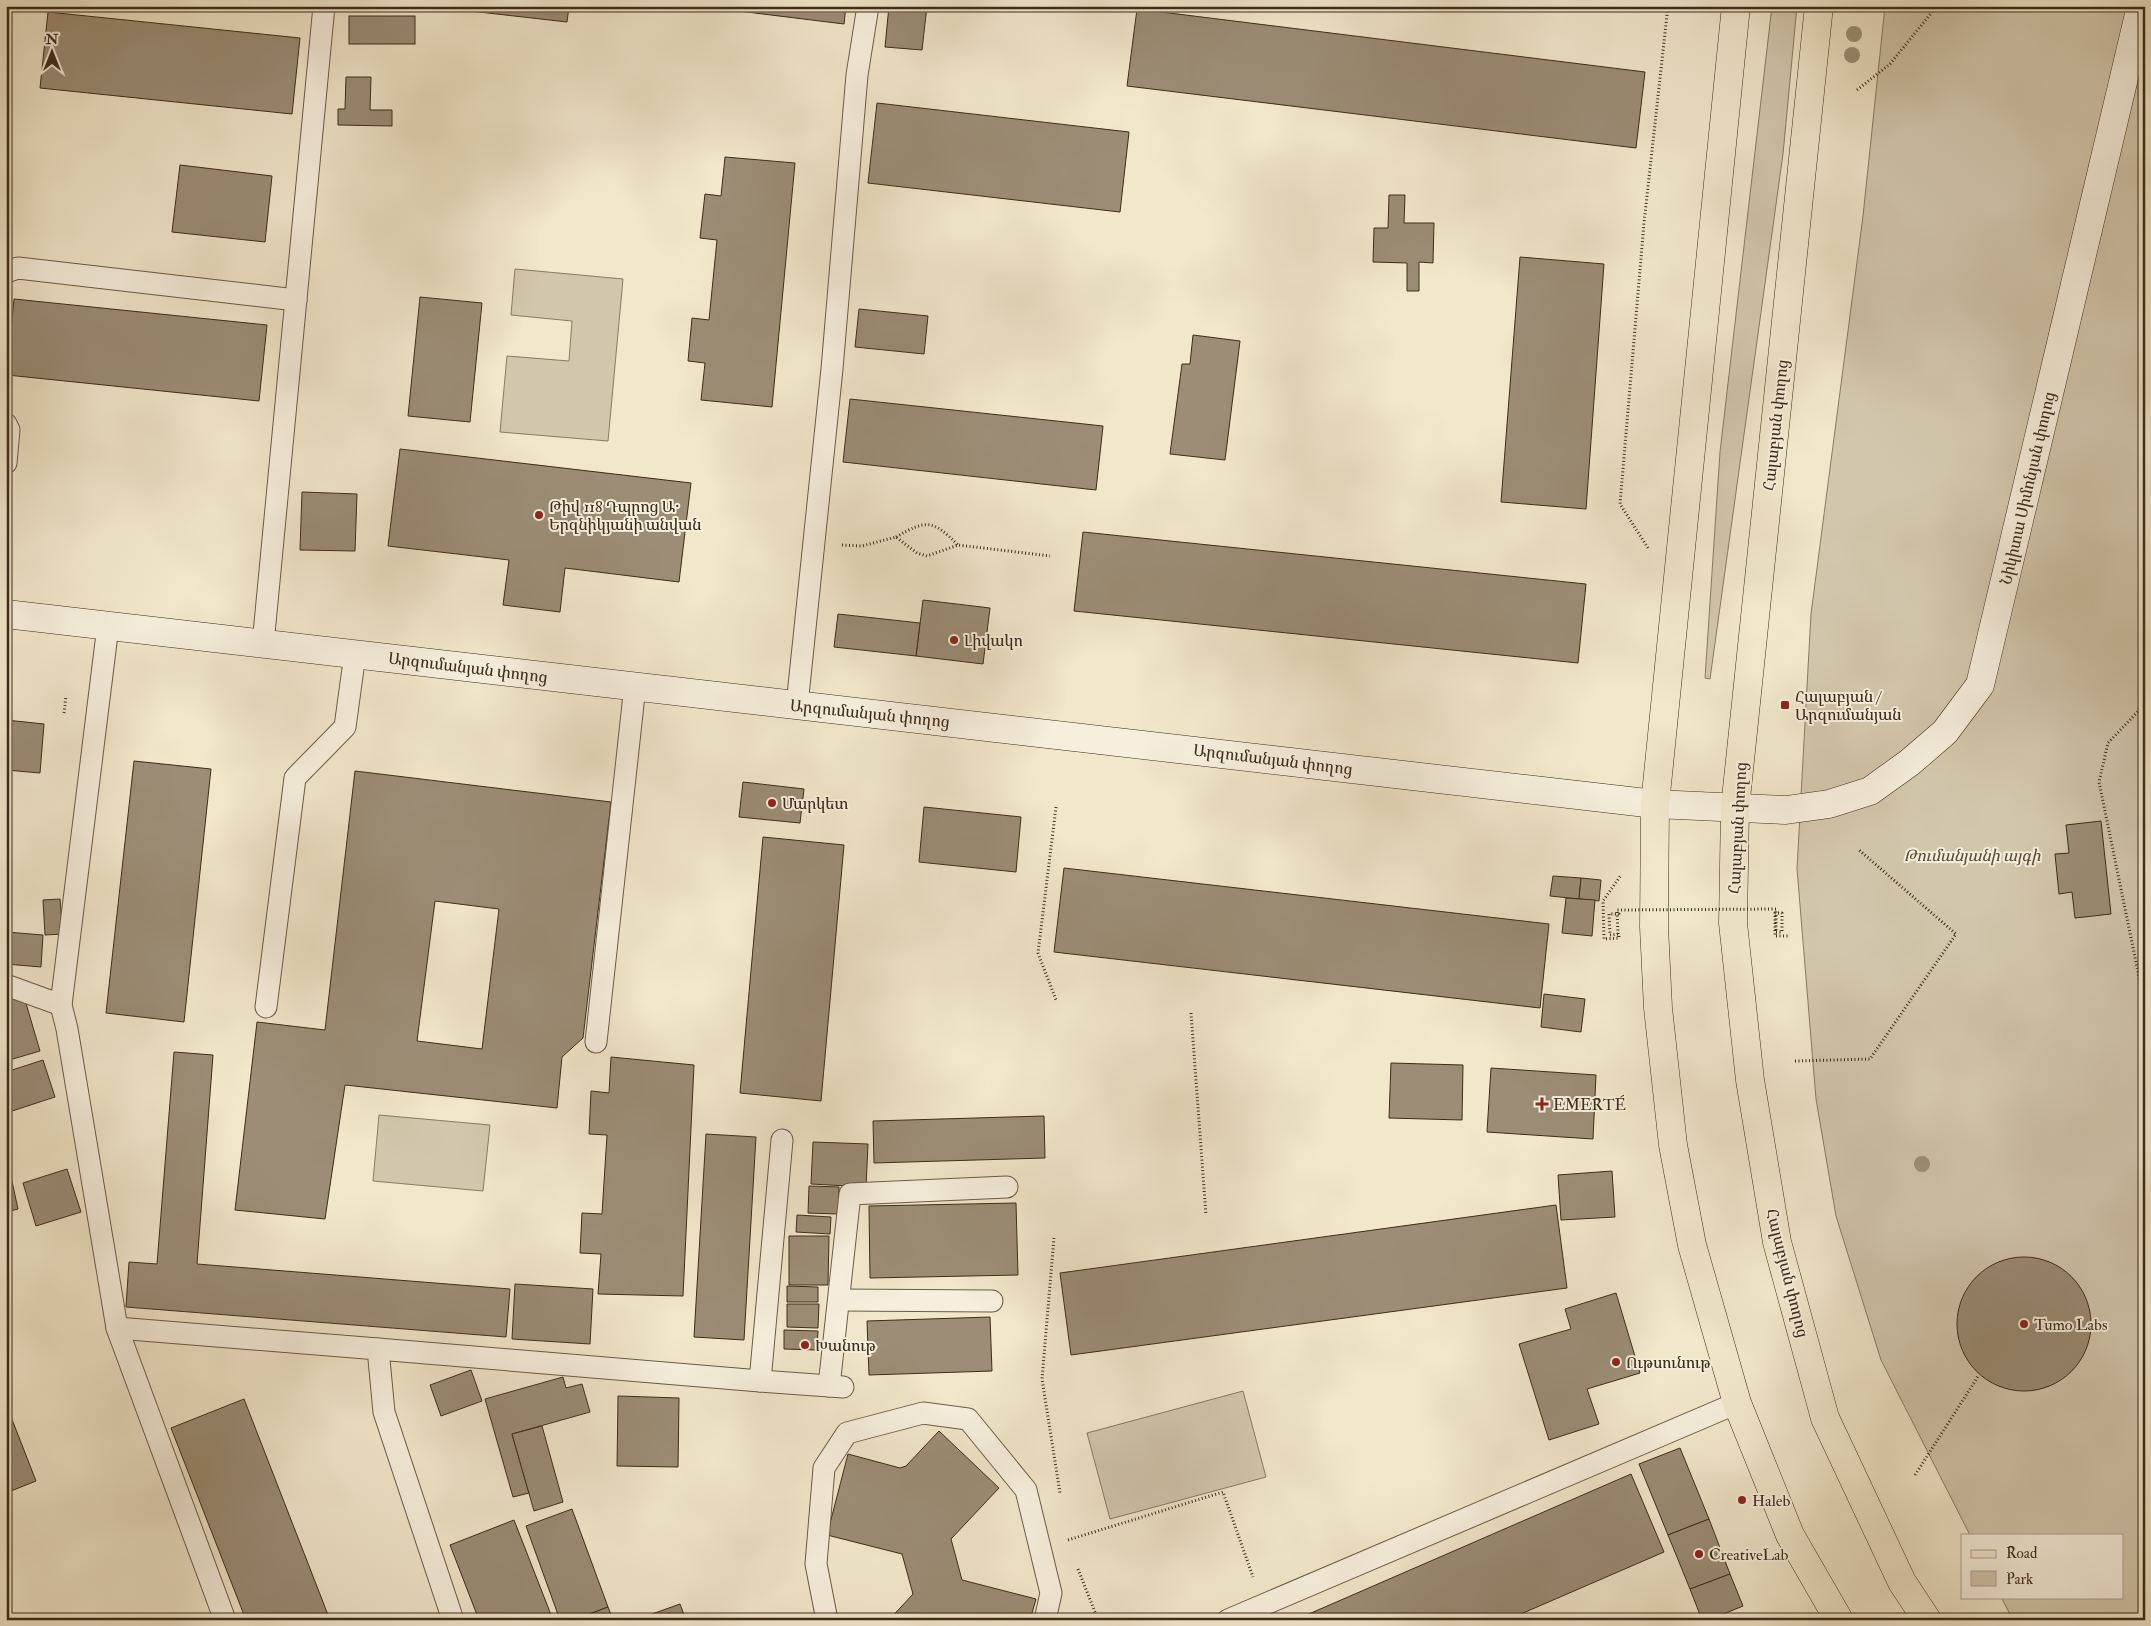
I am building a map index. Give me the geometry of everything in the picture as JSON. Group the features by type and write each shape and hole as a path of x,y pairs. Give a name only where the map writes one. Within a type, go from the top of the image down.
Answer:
{"main road":[{"path":"1736,6 1655,804 1654,927 1658,1008 1673,1145 1692,1245 1737,1403 1790,1535 1838,1619"},
{"name":"Հալաբյան փողոց","path":"1819,6 1734,808 1733,924 1750,1080 1777,1242 1826,1418 1902,1582 1927,1620"},
{"name":"Նիկիտա Սիմոնյան փողոց","path":"1734,808 1786,810 1829,804 1870,791 1909,763 1945,732 1980,684 2141,6"},
{"name":"Արզումանյան փողոց","path":"6,614 1655,804 1734,808"}],"lane":[{"path":"263,644 324,6"},
{"path":"797,705 832,369 857,75 868,6"},
{"path":"6,272 18,268 296,300"},
{"path":"6,424 9,430 6,463"},
{"path":"108,626 61,1005 67,1028 118,1328 225,1620"},
{"path":"266,1007 295,778 345,727 355,654"},
{"path":"596,1042 635,686"},
{"path":"6,984 61,1005"},
{"path":"760,1381 782,1140"},
{"path":"118,1328 836,1387 840,1300 850,1194 1007,1187"},
{"path":"840,1300 992,1301"},
{"path":"378,1349 384,1412 452,1620"},
{"path":"1228,1620 1737,1403"},
{"path":"826,1620 816,1564 824,1468 847,1433 923,1414 968,1419 1026,1490 1051,1592 1045,1620"}],"path":[{"path":"1648,549 1620,504 1644,223 1668,6"},
{"path":"1857,90 1890,64 1937,6"},
{"path":"814,544 862,546 896,537 916,526 930,524 940,528 958,545"},
{"path":"896,537 917,553 927,556 958,545 1050,556"},
{"path":"2145,704 2108,743 2099,782 2145,1006"},
{"path":"1056,807 1038,953 1056,1000"},
{"path":"1795,1061 1870,1059 1956,934 1859,850"},
{"path":"1619,938 1604,939 1603,901 1624,870"},
{"path":"1619,914 1609,914 1610,935 1618,934 1618,918 1617,910 1776,909 1776,916 1776,932 1782,932 1782,913 1775,913 1775,936 1790,936"},
{"path":"1191,1013 1206,1215"},
{"path":"1054,1238 1042,1379 1061,1502"},
{"path":"1915,1475 1979,1375"},
{"path":"1067,1540 1223,1492 1263,1605"},
{"path":"1066,1530 1067,1540 1071,1549"},
{"path":"1078,1567 1098,1620"}],"green space":[{"path":"1772,6 1797,6 1783,154 1710,679 1705,678 1720,452"},
{"name":"Թումանյանի այգի","path":"1885,6 2145,6 2145,1620 2013,1620 2002,1598 2124,1598 2124,1534 1969,1534 1881,1360 1836,1216 1816,1099 1797,869 1811,614 1863,216"},
{"path":"515,269 623,279 608,441 500,432 507,356 569,361 572,321 511,315"},
{"path":"379,1115 490,1125 483,1191 373,1181"},
{"path":"1243,1391 1266,1477 1110,1519 1087,1433"}],"building":[{"path":"426,6 569,6 567,22"},
{"path":"698,6 846,6 844,24"},
{"path":"889,6 927,6 922,50 885,47"},
{"path":"1137,9 1645,72 1636,148 1127,86"},
{"path":"48,12 300,38 292,114 40,88"},
{"path":"349,16 415,16 415,44 349,44"},
{"path":"346,77 371,77 370,110 392,110 392,126 338,125 338,109 345,109"},
{"path":"877,103 1129,132 1120,212 868,183"},
{"path":"725,157 795,163 772,407 701,400 705,363 688,361 692,318 709,320 717,240 700,238 705,194 721,196"},
{"path":"180,165 272,176 265,242 172,232"},
{"path":"1389,195 1405,195 1404,223 1434,223 1433,263 1419,262 1419,291 1407,291 1407,263 1373,262 1374,228 1388,228"},
{"path":"1520,257 1604,264 1586,509 1501,502"},
{"path":"420,297 482,303 470,422 408,416"},
{"path":"14,299 267,325 259,401 7,375"},
{"path":"859,309 928,316 924,354 855,347"},
{"path":"1193,335 1240,341 1225,460 1170,454 1182,364 1190,364"},
{"path":"850,399 1103,426 1096,490 843,462"},
{"name":"Թիվ 118 Դպրոց Ա․ Երզնիկյանի անվան","path":"400,449 691,483 679,582 565,568 560,612 503,605 509,560 388,546"},
{"path":"302,492 357,494 355,551 300,550"},
{"path":"1083,532 1586,584 1578,663 1074,611"},
{"path":"923,600 990,608 983,664 916,656"},
{"path":"838,614 920,623 916,656 834,647"},
{"path":"6,720 44,724 40,773 6,770"},
{"path":"134,761 211,769 184,1022 106,1013"},
{"path":"355,771 611,802 583,1038 562,1057 557,1108 345,1085 325,1219 235,1210 257,1022 325,1030","holes":["435,901 499,909 482,1049 417,1041"]},
{"name":"Մարկետ","path":"743,782 804,789 800,823 739,817"},
{"path":"924,807 1021,817 1016,872 919,862"},
{"path":"2101,821 2111,914 2075,918 2072,892 2059,894 2055,854 2069,853 2066,825"},
{"path":"763,837 844,845 821,1101 740,1093"},
{"path":"1064,868 1549,924 1540,1008 1054,952"},
{"path":"1553,876 1581,878 1579,899 1550,896"},
{"path":"1581,878 1601,880 1599,901 1579,899"},
{"path":"1566,898 1595,900 1592,936 1562,933"},
{"path":"60,899 63,934 45,935 43,900"},
{"path":"6,932 43,935 41,967 6,964"},
{"path":"1544,994 1585,999 1581,1032 1541,1027"},
{"path":"6,996 25,1000 40,1051 6,1061"},
{"path":"174,1052 213,1055 197,1264 510,1289 506,1337 126,1307 129,1262 157,1264"},
{"path":"611,1057 694,1065 683,1296 598,1294 601,1254 580,1253 582,1213 602,1214 607,1135 589,1134 591,1091 609,1093"},
{"path":"43,1060 55,1097 6,1113 6,1072"},
{"path":"1391,1063 1463,1065 1462,1120 1389,1118"},
{"name":"EMERTÉ","path":"1491,1068 1596,1075 1593,1139 1487,1132"},
{"path":"1044,1116 1045,1158 874,1163 873,1121"},
{"path":"706,1134 756,1137 744,1340 694,1337"},
{"path":"813,1142 868,1144 866,1187 811,1184"},
{"path":"6,1153 18,1209 6,1212"},
{"path":"67,1169 81,1212 36,1226 23,1183"},
{"path":"1612,1171 1615,1217 1561,1220 1558,1175"},
{"path":"809,1186 839,1187 838,1214 808,1213"},
{"path":"1016,1203 1018,1275 870,1278 869,1206"},
{"path":"1556,1205 1567,1288 1071,1355 1060,1273"},
{"path":"797,1215 831,1217 830,1234 796,1232"},
{"path":"789,1236 829,1236 828,1285 789,1285"},
{"name":"Tumo Labs","path":"2024,1257 2050,1262 2072,1276 2086,1298 2091,1324 2086,1350 2072,1372 2050,1386 2024,1391 1998,1386 1976,1372 1962,1350 1957,1324 1962,1298 1976,1276 1998,1262"},
{"path":"515,1284 593,1289 590,1344 512,1339"},
{"path":"787,1286 818,1287 818,1302 787,1302"},
{"path":"1616,1293 1640,1373 1587,1389 1599,1424 1549,1440 1519,1344 1571,1329 1565,1309"},
{"path":"787,1304 819,1304 818,1328 787,1327"},
{"path":"990,1317 992,1371 869,1375 867,1321"},
{"path":"784,1330 818,1331 817,1350 784,1349"},
{"path":"471,1370 482,1401 441,1416 430,1385"},
{"path":"563,1377 566,1388 582,1384 590,1412 512,1434 529,1493 513,1497 485,1399"},
{"path":"618,1396 679,1398 678,1467 617,1466"},
{"path":"244,1399 330,1620 246,1620 171,1428"},
{"path":"6,1404 36,1481 6,1493"},
{"path":"542,1426 563,1502 534,1511 512,1434"},
{"path":"939,1431 999,1488 951,1539 962,1580 1036,1599 1030,1620 889,1620 913,1594 902,1554 827,1535 848,1454 900,1468 906,1466"},
{"path":"1680,1448 1709,1519 1668,1535 1639,1464"},
{"path":"1631,1474 1664,1552 1507,1620 1295,1620"},
{"path":"572,1509 608,1607 574,1620 560,1620 526,1526"},
{"name":"CreativeLab","path":"1709,1519 1730,1574 1690,1589 1668,1535"},
{"path":"514,1520 553,1620 479,1620 450,1545"},
{"path":"1730,1574 1743,1606 1709,1620 1702,1620 1690,1589"},
{"path":"680,1604 686,1620 654,1620 652,1614"},
{"path":"608,1607 613,1620 574,1620"},
{"path":"752,1617 788,1618 788,1620 752,1620"}],"place":[{"name":"Թիվ 118 Դպրոց Ա․ Երզնիկյանի անվան","path":"539,515"},
{"name":"Լիվակո","path":"954,640"},
{"name":"Հալաբյան / Արզումանյան","path":"1785,705"},
{"name":"Մարկետ","path":"772,803"},
{"name":"EMERTÉ","path":"1542,1104"},
{"name":"Tumo Labs","path":"2024,1324"},
{"name":"Խանութ","path":"805,1345"},
{"name":"Ութսունութ","path":"1616,1362"},
{"name":"Haleb","path":"1742,1500"},
{"name":"CreativeLab","path":"1699,1554"}]}
